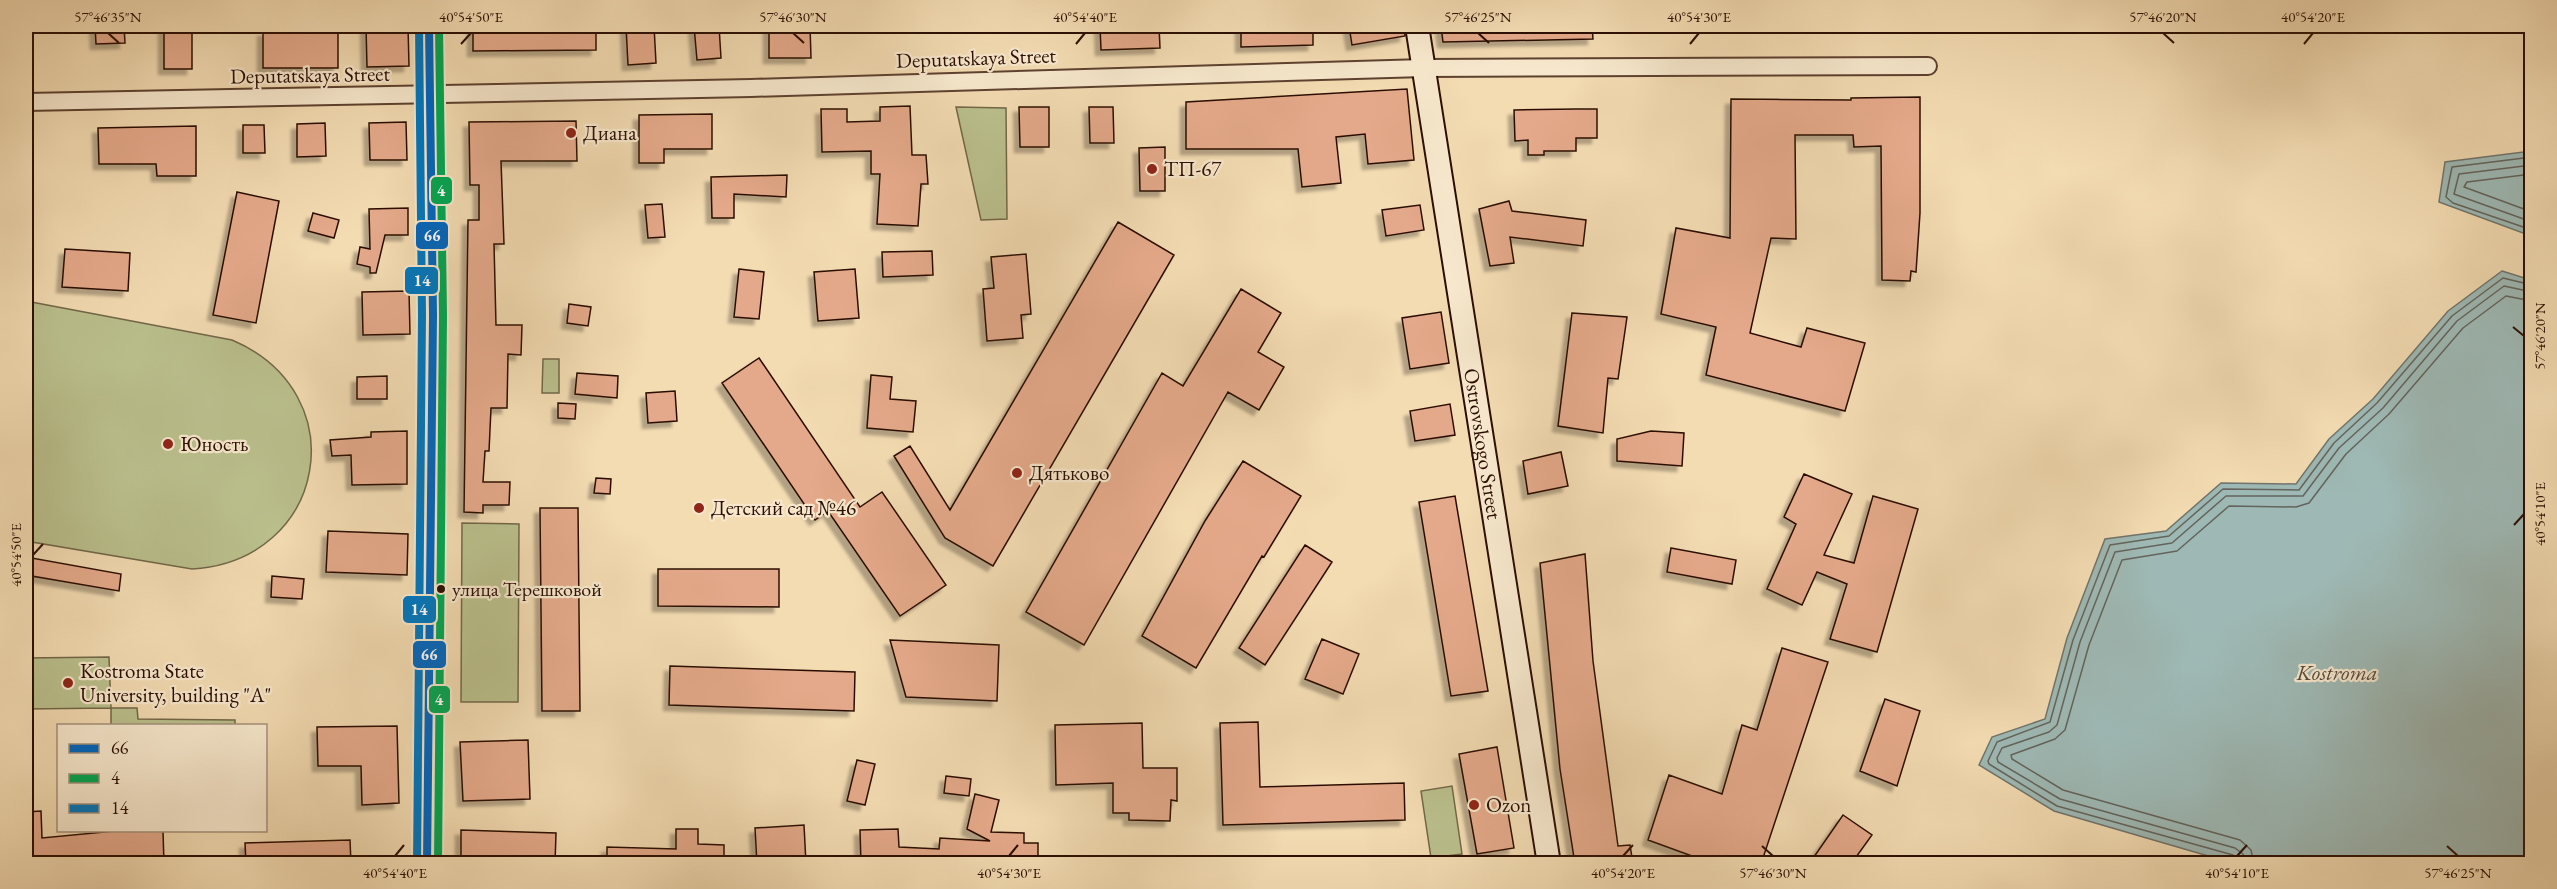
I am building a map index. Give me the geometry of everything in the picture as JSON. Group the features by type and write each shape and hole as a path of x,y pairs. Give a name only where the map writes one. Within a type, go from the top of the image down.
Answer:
{"main road":[{"path":"427,864 433,315 429,26"},
{"name":"Ostrovskogo Street","path":"1417,26 1549,864"}],"street":[{"name":"Deputatskaya Street","path":"26,102 429,95 1424,68 1928,66"}],"green space":[{"path":"956,107 1006,108 1007,219 981,220"},
{"name":"Юность","path":"26,301 232,340 272,365 297,397 310,434 310,471 297,507 273,537 238,559 192,569 26,541"},
{"path":"543,359 559,359 559,393 542,393"},
{"path":"462,523 519,524 518,702 461,702"},
{"name":"Kostroma State University, building \"A\"","path":"109,657 111,708 26,709 26,658"},
{"path":"111,708 137,708 138,719 235,720 235,724 111,724"},
{"path":"1452,786 1462,854 1431,858 1421,791"}],"water":[{"path":"2531,151 2531,236 2439,202 2445,162"},
{"name":"Kostroma","path":"2502,271 2531,280 2531,863 2262,864 2222,860 2054,811 1979,765 1992,737 2045,719 2067,638 2105,539 2166,531 2221,483 2296,484 2329,439 2373,399 2448,311"}],"building":[{"path":"95,26 124,26 125,43 96,44"},
{"path":"164,26 192,27 192,69 164,69"},
{"path":"310,26 338,26 338,68 263,68 263,31 310,31"},
{"path":"366,26 408,26 409,66 367,67"},
{"path":"473,26 596,26 596,50 473,51"},
{"path":"626,26 654,26 656,63 628,65"},
{"path":"694,26 719,26 721,58 697,60"},
{"path":"769,26 810,26 811,58 769,58"},
{"path":"1100,26 1159,26 1160,48 1101,50"},
{"path":"1241,26 1313,26 1313,45 1241,47"},
{"path":"1349,26 1404,26 1405,36 1352,45"},
{"path":"1441,26 1592,26 1593,39 1443,42"},
{"path":"1407,89 1414,160 1368,164 1365,134 1336,137 1341,183 1302,187 1298,149 1186,149 1186,102"},
{"path":"1920,97 1920,213 1916,272 1911,271 1910,281 1882,280 1881,146 1854,147 1853,135 1795,135 1796,239 1771,238 1750,333 1801,347 1807,328 1865,343 1845,411 1706,375 1716,327 1661,314 1676,228 1730,238 1731,99 1851,100 1851,98"},
{"path":"910,106 912,155 926,155 928,184 921,184 918,226 877,224 880,174 871,174 871,151 822,152 821,109 847,109 847,122 880,121 880,107"},
{"path":"1019,107 1049,107 1049,147 1020,147"},
{"path":"1089,107 1113,107 1114,143 1090,143"},
{"path":"1597,109 1597,138 1576,138 1576,151 1544,151 1544,155 1528,155 1528,140 1515,141 1514,110"},
{"path":"712,114 712,149 664,149 664,163 639,163 639,115"},
{"path":"576,121 577,161 501,161 504,244 494,244 496,325 522,325 521,355 508,354 507,408 491,408 489,451 485,451 483,482 510,482 509,505 483,505 483,513 464,512 468,220 479,220 479,185 470,185 469,122"},
{"path":"406,122 407,160 370,160 369,123"},
{"path":"325,123 326,156 297,157 297,124"},
{"path":"243,125 264,125 265,153 243,153"},
{"path":"196,126 196,176 157,176 156,164 99,164 98,128"},
{"name":"ТП-67","path":"1165,147 1165,191 1140,191 1139,148"},
{"path":"787,175 786,197 734,194 734,218 712,218 711,177"},
{"path":"237,192 279,201 256,323 213,315"},
{"path":"1509,201 1512,211 1586,220 1583,246 1510,237 1514,263 1490,266 1479,209"},
{"path":"662,204 665,237 648,238 645,205"},
{"path":"1420,205 1424,230 1386,236 1382,210"},
{"path":"408,208 408,235 385,235 376,273 370,273 370,267 357,264 360,247 370,249 369,209"},
{"path":"313,213 339,220 334,238 308,231"},
{"path":"1118,222 1174,255 993,566 945,538 894,456 910,446 950,510"},
{"path":"65,249 130,253 128,291 62,287"},
{"path":"932,251 933,275 883,277 882,252"},
{"path":"1026,254 1031,314 1021,315 1023,338 987,341 983,289 994,288 991,257"},
{"path":"739,269 764,272 759,319 734,317"},
{"path":"855,269 859,318 818,321 814,272"},
{"path":"1241,289 1281,313 1258,352 1284,367 1259,410 1228,392 1084,645 1026,612 1162,373 1183,386"},
{"path":"409,291 410,334 363,335 362,292"},
{"path":"569,304 591,307 588,326 567,323"},
{"path":"1441,312 1449,363 1410,369 1402,318"},
{"path":"1572,313 1627,317 1618,379 1608,378 1603,433 1558,426"},
{"path":"759,358 860,507 882,492 946,585 900,616 828,511 815,520 722,383"},
{"path":"577,373 618,376 617,398 575,394"},
{"path":"871,375 892,377 890,399 916,401 913,432 867,428"},
{"path":"387,376 387,399 357,399 357,377"},
{"path":"675,391 677,421 648,423 646,393"},
{"path":"558,403 576,404 575,419 558,418"},
{"path":"1450,404 1455,435 1415,441 1410,411"},
{"path":"407,431 407,484 352,485 351,455 332,456 330,440 371,437 371,432"},
{"path":"1651,431 1684,433 1682,466 1617,461 1617,439"},
{"path":"1561,452 1568,486 1528,494 1523,461"},
{"path":"1243,461 1301,496 1264,557 1262,556 1196,668 1142,636 1205,521"},
{"path":"1804,474 1852,494 1824,555 1854,563 1873,496 1918,509 1877,652 1830,639 1847,584 1817,572 1802,605 1767,589 1796,524 1784,517"},
{"path":"596,478 611,479 610,494 594,493"},
{"path":"1455,496 1488,691 1451,696 1419,502"},
{"path":"540,508 578,508 580,711 542,711"},
{"path":"328,531 408,534 407,575 326,572"},
{"path":"1305,545 1332,562 1265,665 1239,648"},
{"path":"1671,548 1736,560 1732,584 1667,572"},
{"path":"1585,554 1593,661 1618,846 1630,845 1633,864 1575,864 1560,769 1540,563"},
{"path":"26,557 121,574 119,591 26,575"},
{"path":"658,569 779,569 779,607 658,606"},
{"path":"272,576 304,579 302,599 271,597"},
{"path":"1322,639 1359,654 1343,694 1305,679"},
{"path":"890,640 999,645 997,701 906,697"},
{"path":"1782,648 1828,662 1761,864 1702,864 1703,860 1648,840 1669,775 1722,794 1742,725 1757,730"},
{"path":"670,666 855,672 854,711 669,705"},
{"path":"1885,699 1920,711 1897,786 1860,771"},
{"path":"1258,722 1260,787 1404,783 1405,820 1223,825 1220,723"},
{"path":"1142,723 1143,768 1177,768 1177,801 1171,800 1170,821 1129,820 1129,813 1113,813 1113,783 1056,785 1055,725"},
{"path":"397,726 399,803 362,805 361,766 318,766 317,727"},
{"path":"528,740 530,799 463,801 460,742"},
{"path":"1497,747 1514,848 1477,854 1459,754"},
{"path":"857,760 875,764 865,805 847,801"},
{"path":"946,776 971,779 969,796 944,793"},
{"path":"975,794 999,800 991,832 1024,833 1024,843 1038,843 1038,864 861,864 860,830 898,829 899,847 939,849 940,838 990,841 967,829"},
{"path":"41,811 42,838 105,832 163,832 164,864 26,864 26,812"},
{"path":"1843,815 1872,835 1851,864 1809,864"},
{"path":"804,825 806,864 757,864 755,828"},
{"path":"676,829 698,829 698,844 724,845 724,864 607,864 607,847 676,849"},
{"path":"461,830 556,833 555,864 461,864"},
{"path":"350,840 351,864 246,864 245,843"}],"transit line":[{"name":"14","path":"417,864 422,315 419,26"},
{"name":"66","path":"427,864 433,315 429,26"},
{"name":"4","path":"438,864 443,315 439,26"}],"place":[{"name":"Диана","path":"571,133"},
{"name":"ТП-67","path":"1152,169"},
{"name":"Юность","path":"168,444"},
{"name":"Дятьково","path":"1017,473"},
{"name":"Детский сад №46","path":"699,508"},
{"name":"улица Терешковой","path":"441,589"},
{"name":"Kostroma State University, building \"A\"","path":"68,683"},
{"name":"Ozon","path":"1474,805"}]}
